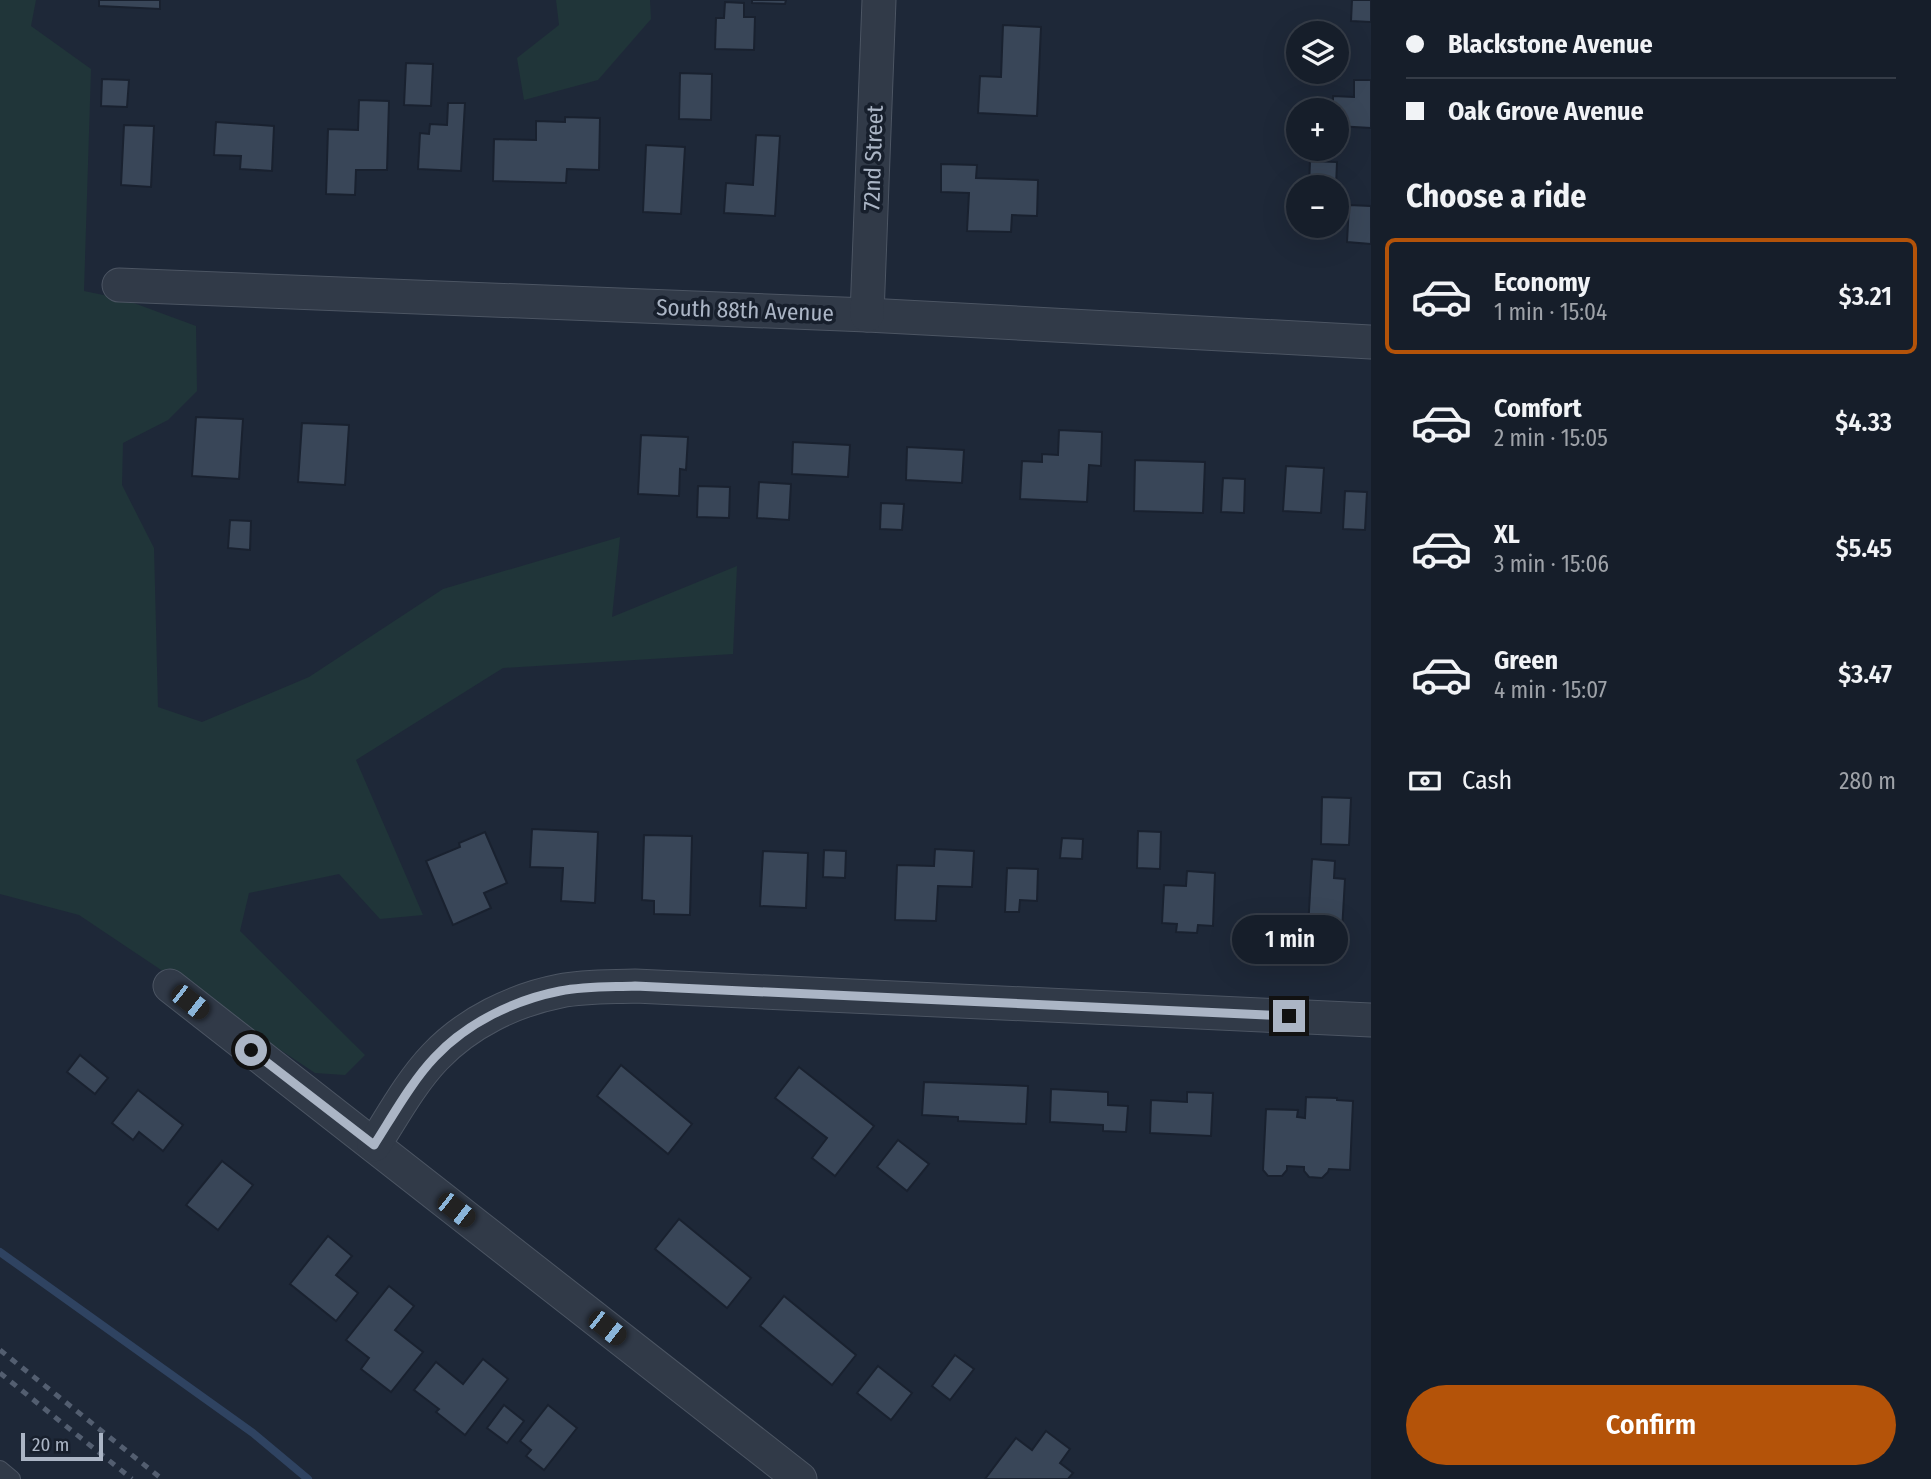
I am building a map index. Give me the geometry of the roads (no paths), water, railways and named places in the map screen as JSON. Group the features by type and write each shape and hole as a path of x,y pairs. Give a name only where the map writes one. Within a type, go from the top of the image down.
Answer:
{"street":[{"name":"72nd Street","path":"867,315 879,0"},
{"name":"South 88th Avenue","path":"119,285 867,315 1371,342"},
{"path":"170,986 800,1479"},
{"path":"374,1145 433,1059 456,1037 520,1002 569,990 649,987 1371,1020"}],"lane":[{"path":"0,1469 12,1479"}],"waterway":[{"path":"0,1252 253,1433 308,1479"}],"railway":[{"path":"0,1350 162,1479"},
{"path":"0,1373 132,1479"}]}
